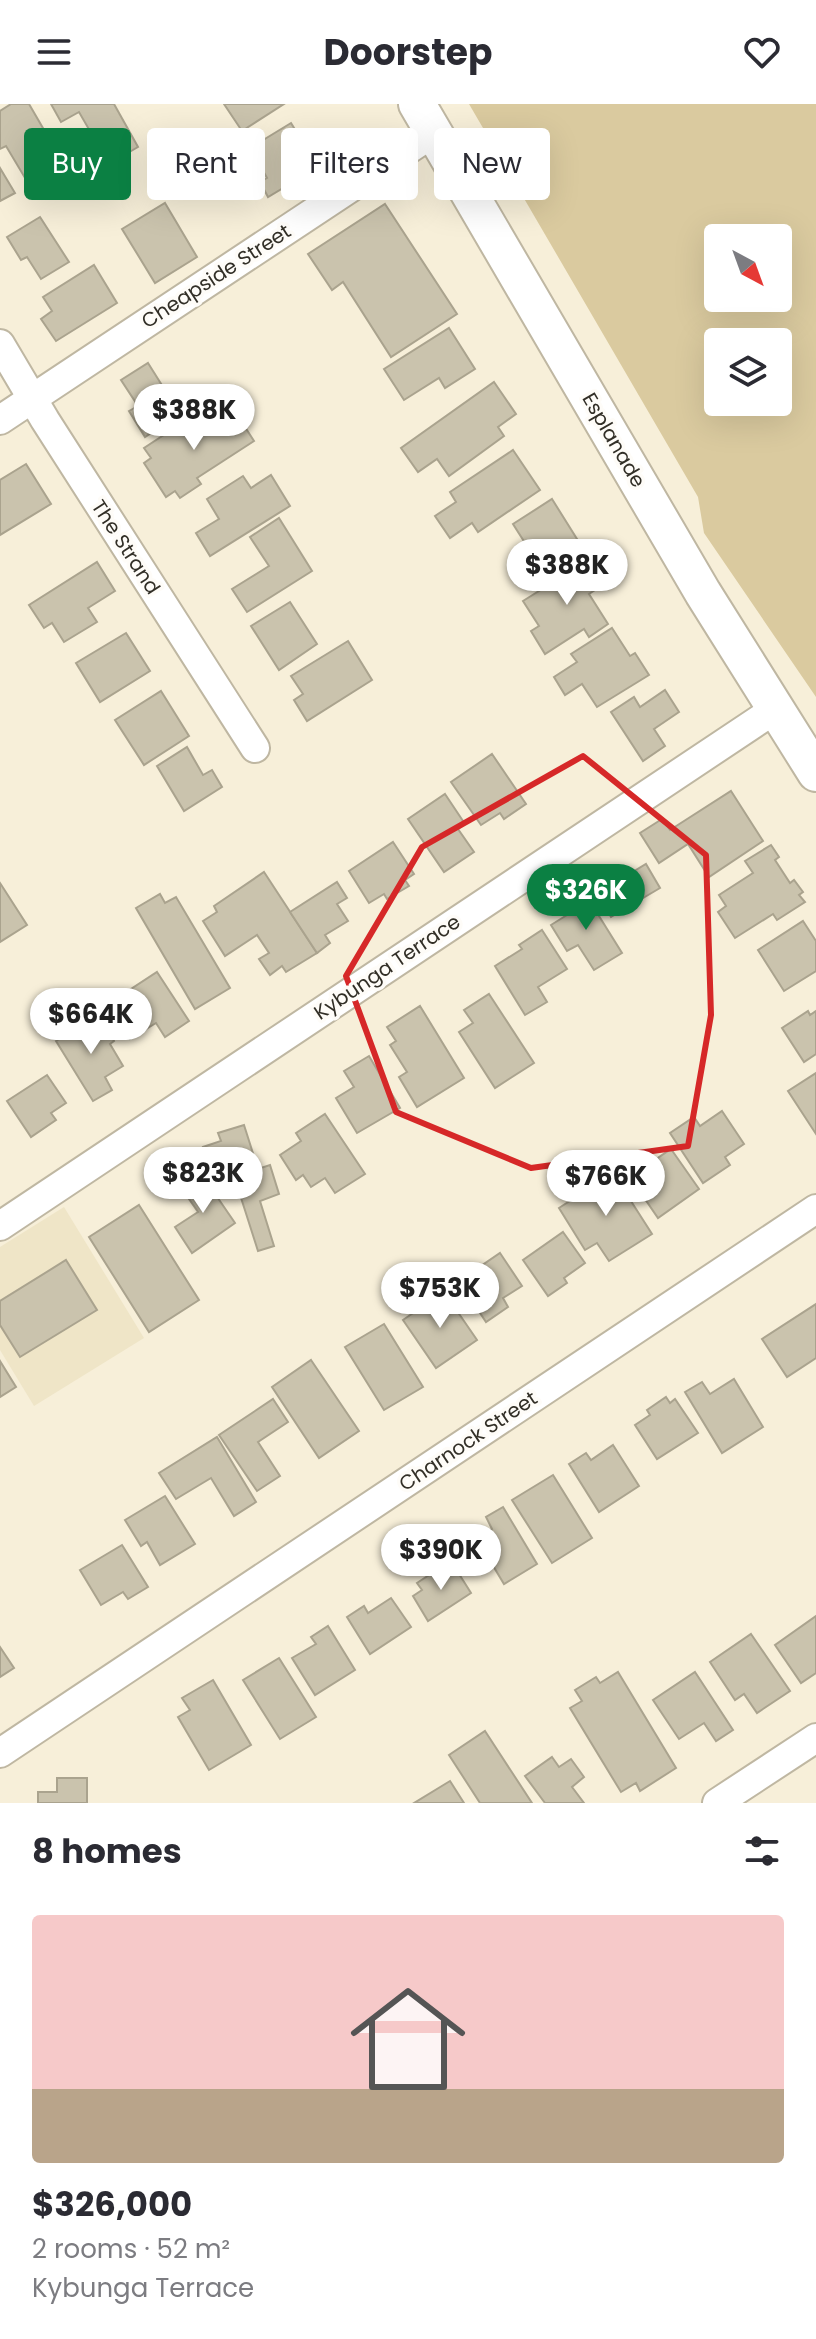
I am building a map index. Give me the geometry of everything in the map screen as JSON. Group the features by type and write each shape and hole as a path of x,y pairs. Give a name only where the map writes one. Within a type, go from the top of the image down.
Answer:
{"street":[{"name":"Cheapside Street","path":"0,420 425,118"},
{"name":"Esplanade","path":"425,118 774,710 816,773"},
{"name":"The Strand","path":"0,344 255,748"},
{"name":"Kybunga Terrace","path":"0,1226 774,710"},
{"name":"Charnock Street","path":"0,1753 816,1209"},
{"path":"717,1803 816,1738"}],"highlighted area":[{"path":"583,756 706,855 711,1015 688,1146 531,1168 396,1112 346,976 422,847"}],"shaded area":[{"path":"469,104 816,104 816,697 704,533 698,497 525,200 550,200 550,128 483,128"},
{"path":"64,1207 144,1338 34,1406 0,1350 0,1247"}],"building":[{"path":"11,104 29,104 43,128 24,128 24,176 6,146 0,149 0,111"},
{"path":"51,104 114,104 127,128 88,128 79,112 61,122"},
{"path":"224,104 284,104 247,128 240,128"},
{"path":"281,129 281,189 268,197 265,191 265,139"},
{"path":"131,134 138,147 131,151"},
{"path":"0,168 15,193 0,201"},
{"path":"165,203 197,257 155,283 122,229"},
{"path":"385,204 457,314 391,357 343,282 332,290 308,254"},
{"path":"40,217 69,262 41,279 27,257 21,260 7,237"},
{"path":"94,265 117,303 56,341 41,319 52,311 43,297"},
{"path":"449,328 475,369 445,388 439,378 404,400 384,369"},
{"path":"148,363 180,414 145,437 129,411 138,406 121,380"},
{"path":"494,382 516,414 498,427 504,436 449,476 437,459 418,472 401,448"},
{"path":"234,410 254,441 197,478 201,484 180,498 175,491 166,497 144,463 151,458 144,448 196,414 205,429"},
{"path":"513,450 540,490 478,532 472,523 450,538 435,516 456,502 450,492"},
{"path":"26,464 51,504 0,535 0,480"},
{"path":"271,475 290,506 210,556 196,533 219,519 207,499 243,476 251,488"},
{"path":"552,499 587,555 536,588 526,573 539,565 513,524"},
{"path":"279,518 312,571 247,612 232,589 269,566 250,537"},
{"path":"592,558 607,582 589,594 608,624 589,637 584,629 545,654 531,631 539,626 523,601"},
{"path":"97,562 115,591 88,608 97,622 64,642 52,623 44,628 29,605"},
{"path":"290,602 317,644 279,670 251,626"},
{"path":"612,628 630,656 635,653 649,675 597,707 582,684 565,695 554,677 577,662 571,654"},
{"path":"126,633 150,671 100,702 76,663"},
{"path":"348,641 372,680 307,721 294,700 303,694 291,676"},
{"path":"665,690 679,712 654,729 665,746 643,761 611,712 634,697 640,707"},
{"path":"161,691 189,736 144,765 115,720"},
{"path":"187,747 203,775 212,770 222,787 184,811 157,766"},
{"path":"492,754 526,804 504,819 500,813 481,825 451,782"},
{"path":"731,791 763,841 709,877 688,844 659,863 640,833 662,819 670,830"},
{"path":"445,794 465,824 458,829 474,852 444,872 408,819"},
{"path":"393,842 414,874 405,880 409,886 387,899 384,894 369,903 349,871"},
{"path":"771,845 779,857 775,860 790,883 794,880 803,892 799,895 805,902 777,920 773,914 735,938 718,912 726,906 719,895 753,873 745,861"},
{"path":"646,864 660,888 611,917 591,883 619,866 626,876"},
{"path":"264,872 317,953 286,972 282,966 270,975 259,959 269,953 257,935 225,956 203,921 217,912 214,906"},
{"path":"337,882 347,898 337,904 348,921 325,935 330,943 317,953 290,912"},
{"path":"0,883 27,925 0,942"},
{"path":"584,892 622,953 594,970 578,945 567,951 551,925 567,915 561,906"},
{"path":"160,894 165,903 176,897 230,988 195,1009 136,908"},
{"path":"803,921 816,941 816,971 784,991 758,950"},
{"path":"542,930 567,969 538,987 547,1002 525,1015 495,966 522,949 519,945"},
{"path":"157,972 189,1021 165,1037 156,1023 130,1039 108,1004"},
{"path":"489,994 534,1063 495,1088 459,1032 473,1023 464,1010"},
{"path":"420,1006 464,1078 417,1107 399,1077 407,1072 390,1045 396,1041 387,1027"},
{"path":"808,1011 810,1015 816,1011 816,1054 804,1062 782,1028"},
{"path":"98,1015 114,1041 110,1044 123,1066 105,1077 112,1090 93,1101 56,1041"},
{"path":"369,1056 400,1108 357,1133 336,1098 354,1087 344,1071"},
{"path":"816,1073 816,1134 788,1091"},
{"path":"47,1075 66,1103 51,1113 56,1120 31,1137 7,1101"},
{"path":"722,1111 744,1144 725,1157 730,1165 703,1183 670,1133 694,1117 700,1126"},
{"path":"325,1114 365,1174 335,1193 325,1178 311,1187 303,1175 296,1180 280,1155 301,1141 296,1133"},
{"path":"244,1125 258,1169 270,1165 279,1194 260,1201 274,1246 258,1251 235,1179 215,1185 203,1147 221,1141 218,1133"},
{"path":"671,1149 699,1189 658,1218 630,1177"},
{"path":"200,1172 235,1223 192,1253 175,1227 198,1212 180,1186"},
{"path":"613,1173 652,1234 609,1261 597,1243 585,1250 559,1208"},
{"path":"139,1205 199,1300 149,1332 89,1237"},
{"path":"563,1232 585,1263 564,1278 567,1283 548,1296 523,1260"},
{"path":"500,1253 522,1286 503,1298 508,1307 486,1322 459,1281"},
{"path":"66,1260 97,1310 20,1357 0,1325 0,1301"},
{"path":"444,1292 477,1340 436,1368 403,1320"},
{"path":"816,1304 816,1358 787,1377 762,1339"},
{"path":"384,1324 423,1387 384,1410 345,1347"},
{"path":"311,1360 359,1431 319,1458 272,1387"},
{"path":"0,1361 16,1387 0,1397"},
{"path":"734,1379 763,1427 722,1453 685,1392 702,1382 710,1394"},
{"path":"666,1397 670,1403 675,1399 698,1433 657,1459 635,1425 650,1415 647,1410"},
{"path":"273,1399 288,1422 258,1442 280,1476 257,1491 219,1435"},
{"path":"217,1437 256,1502 234,1516 211,1478 176,1499 159,1473"},
{"path":"613,1445 639,1486 599,1512 569,1464 586,1453 591,1460"},
{"path":"553,1475 592,1538 552,1563 512,1500"},
{"path":"165,1496 195,1544 160,1565 147,1542 141,1546 125,1520"},
{"path":"503,1507 537,1564 504,1584 477,1539 492,1529 486,1517"},
{"path":"122,1545 148,1587 128,1599 123,1592 101,1605 80,1570"},
{"path":"454,1566 471,1593 428,1621 413,1596 422,1590 417,1583 437,1570 440,1575"},
{"path":"391,1598 411,1627 370,1654 347,1617 364,1606 368,1613"},
{"path":"816,1616 816,1673 801,1683 775,1645"},
{"path":"328,1626 355,1670 315,1695 292,1658 316,1644 311,1637"},
{"path":"751,1634 790,1691 757,1713 744,1694 735,1700 710,1662"},
{"path":"0,1647 14,1668 0,1677"},
{"path":"279,1658 316,1717 280,1739 243,1680"},
{"path":"618,1672 676,1768 640,1791 636,1783 621,1792 570,1708 582,1701 575,1690 596,1677 600,1683"},
{"path":"695,1672 733,1730 716,1741 704,1723 679,1739 653,1700"},
{"path":"213,1680 251,1745 209,1770 178,1717 190,1710 182,1698"},
{"path":"485,1731 532,1803 480,1803 449,1755"},
{"path":"552,1757 559,1767 571,1759 584,1777 572,1787 584,1803 545,1803 525,1776"},
{"path":"57,1778 87,1778 87,1803 38,1803 38,1792 57,1792"},
{"path":"450,1781 464,1803 414,1803"}]}
